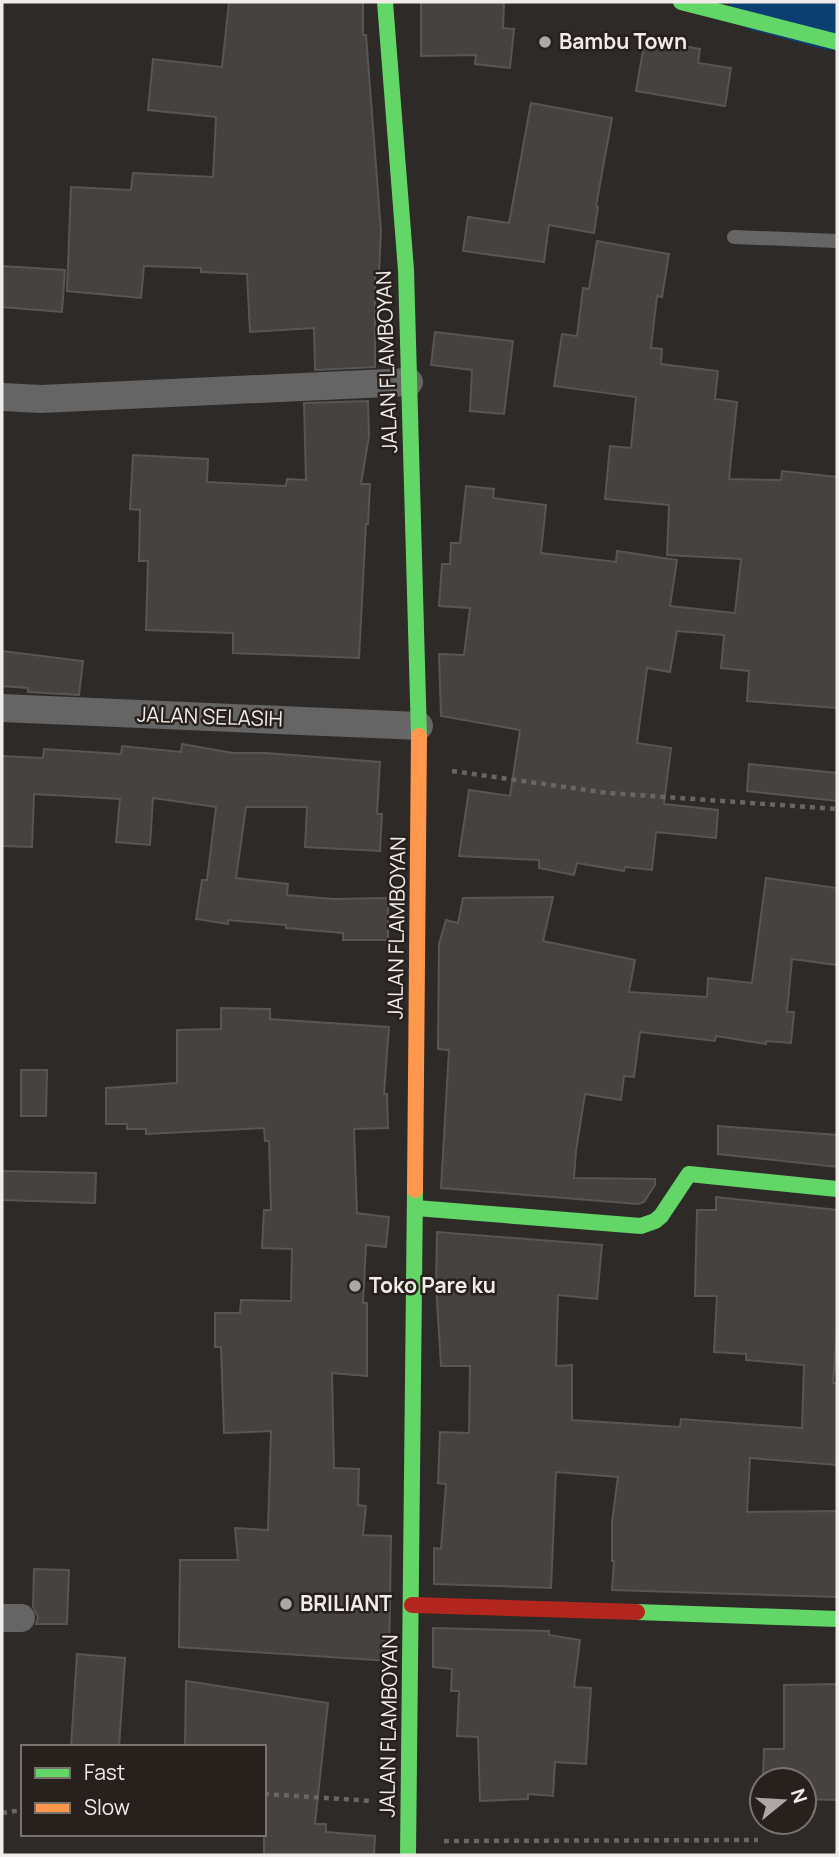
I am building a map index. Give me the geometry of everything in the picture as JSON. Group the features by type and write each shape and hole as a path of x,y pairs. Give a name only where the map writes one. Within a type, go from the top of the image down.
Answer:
{"street":[{"name":"JALAN FLAMBOYAN","path":"385,2 406,270 419,726 408,1848"},
{"path":"681,2 837,43"},
{"path":"2,397 41,399 409,382"},
{"name":"JALAN SELASIH","path":"2,708 419,726"},
{"path":"416,1208 641,1226 657,1220 678,1184 689,1174 725,1175 837,1189"},
{"path":"412,1605 837,1619"}],"lane":[{"path":"734,237 837,241"}],"path":[{"path":"419,766 608,793 837,809"},
{"path":"266,1794 409,1804"},
{"path":"2,1813 21,1810"},
{"path":"408,1848 758,1840"}],"building":[{"path":"229,2 363,2 363,35 366,35 381,231 379,273 375,273 375,367 315,370 314,328 250,332 247,274 201,272 201,268 144,266 141,298 67,291 71,187 131,190 133,173 213,177 216,117 148,110 153,59 222,67"},
{"path":"421,2 504,2 503,28 514,29 510,68 475,64 476,55 421,56"},
{"path":"645,39 700,49 698,63 731,68 725,106 636,91"},
{"path":"531,103 612,118 596,206 594,233 549,225 544,262 463,251 468,217 509,223"},
{"path":"597,241 669,254 662,297 657,296 651,348 662,349 661,364 718,371 715,399 737,402 729,479 781,480 782,471 837,477 837,708 747,701 749,671 721,668 724,635 677,631 670,672 647,668 637,743 671,748 664,804 718,810 716,838 656,832 652,870 625,867 624,871 577,863 574,875 539,868 539,860 459,856 469,790 510,796 520,730 441,716 439,654 464,655 470,608 439,606 442,564 450,564 451,543 460,543 466,486 494,489 493,498 546,505 541,553 616,562 617,551 677,560 670,606 735,613 741,559 667,555 669,505 605,499 610,446 631,448 636,397 554,386 562,334 577,336 583,288 589,289"},
{"path":"2,266 65,270 62,312 2,307"},
{"path":"435,332 513,341 504,414 470,411 472,370 431,365"},
{"path":"368,401 369,436 361,484 370,484 359,658 233,653 233,633 146,630 148,561 139,561 140,510 130,509 133,455 208,459 207,482 286,486 287,479 306,480 304,403"},
{"path":"2,651 83,661 79,695 28,692 28,688 2,686"},
{"path":"182,744 233,753 380,762 377,814 382,814 380,851 305,847 307,807 246,807 236,878 288,884 287,895 333,899 388,898 388,940 343,940 343,933 286,928 286,925 228,920 228,924 196,919 202,880 207,880 216,807 153,798 150,845 116,842 120,799 34,794 32,847 2,846 2,756 43,758 44,749 121,754 122,746 181,752"},
{"path":"749,764 837,773 837,801 747,791"},
{"path":"766,878 837,888 837,965 792,959 787,1012 794,1012 791,1043 766,1041 766,1044 716,1036 715,1041 640,1032 634,1077 624,1076 621,1100 585,1094 574,1178 655,1179 655,1185 644,1202 638,1204 441,1188 449,1050 438,1049 439,944 446,920 458,923 463,898 553,897 543,941 635,960 629,992 707,997 708,978 752,983"},
{"path":"221,1008 270,1009 270,1019 389,1027 384,1094 387,1094 388,1128 354,1129 357,1213 389,1217 386,1247 366,1245 363,1303 367,1303 367,1376 332,1373 334,1468 359,1469 358,1505 366,1506 363,1535 391,1536 389,1661 179,1647 180,1560 238,1560 235,1528 268,1530 271,1431 224,1433 221,1347 215,1347 215,1313 240,1313 241,1300 291,1301 292,1249 262,1248 264,1210 271,1210 269,1141 265,1141 264,1128 146,1134 146,1129 127,1129 127,1124 106,1124 106,1088 177,1083 177,1030 221,1029"},
{"path":"21,1070 47,1070 46,1116 21,1116"},
{"path":"718,1126 837,1135 837,1167 718,1154"},
{"path":"2,1171 96,1173 95,1203 2,1200"},
{"path":"716,1197 837,1210 837,1332 833,1383 837,1383 837,1465 750,1458 747,1512 837,1511 837,1597 612,1590 612,1522 618,1477 556,1472 551,1588 434,1584 434,1548 441,1549 446,1484 438,1483 440,1432 469,1433 470,1366 441,1366 436,1285 437,1232 602,1245 597,1299 558,1295 556,1366 572,1365 572,1420 680,1427 681,1419 802,1428 804,1365 746,1360 746,1354 714,1352 717,1296 695,1296 697,1210 716,1210"},
{"path":"34,1569 69,1570 67,1624 36,1624 38,1617 33,1607"},
{"path":"433,1628 549,1631 549,1635 580,1640 574,1687 591,1688 586,1764 555,1762 553,1796 528,1794 528,1799 480,1801 478,1737 457,1736 459,1691 451,1691 452,1669 433,1667"},
{"path":"77,1654 125,1658 119,1745 71,1745"},
{"path":"186,1681 328,1703 315,1824 326,1824 326,1832 375,1836 374,1855 264,1855 266,1745 185,1745"},
{"path":"837,1684 837,1800 818,1799 818,1766 763,1766 764,1749 784,1749 784,1685"}],"waterway":[{"path":"759,2 831,21 837,5"}],"traffic: fast":[{"path":"385,2 406,270 419,736"},
{"path":"681,2 837,42"},
{"path":"416,1208 641,1226 661,1216 689,1174 837,1189"},
{"path":"408,1855 415,1190"},
{"path":"637,1612 837,1619"}],"traffic: slow":[{"path":"415,1190 419,736"}],"traffic: jam":[{"path":"412,1605 637,1612"}],"place":[{"name":"Bambu Town","path":"545,42"},
{"name":"Toko Pare ku","path":"355,1286"},
{"name":"BRILIANT","path":"286,1604"}]}
